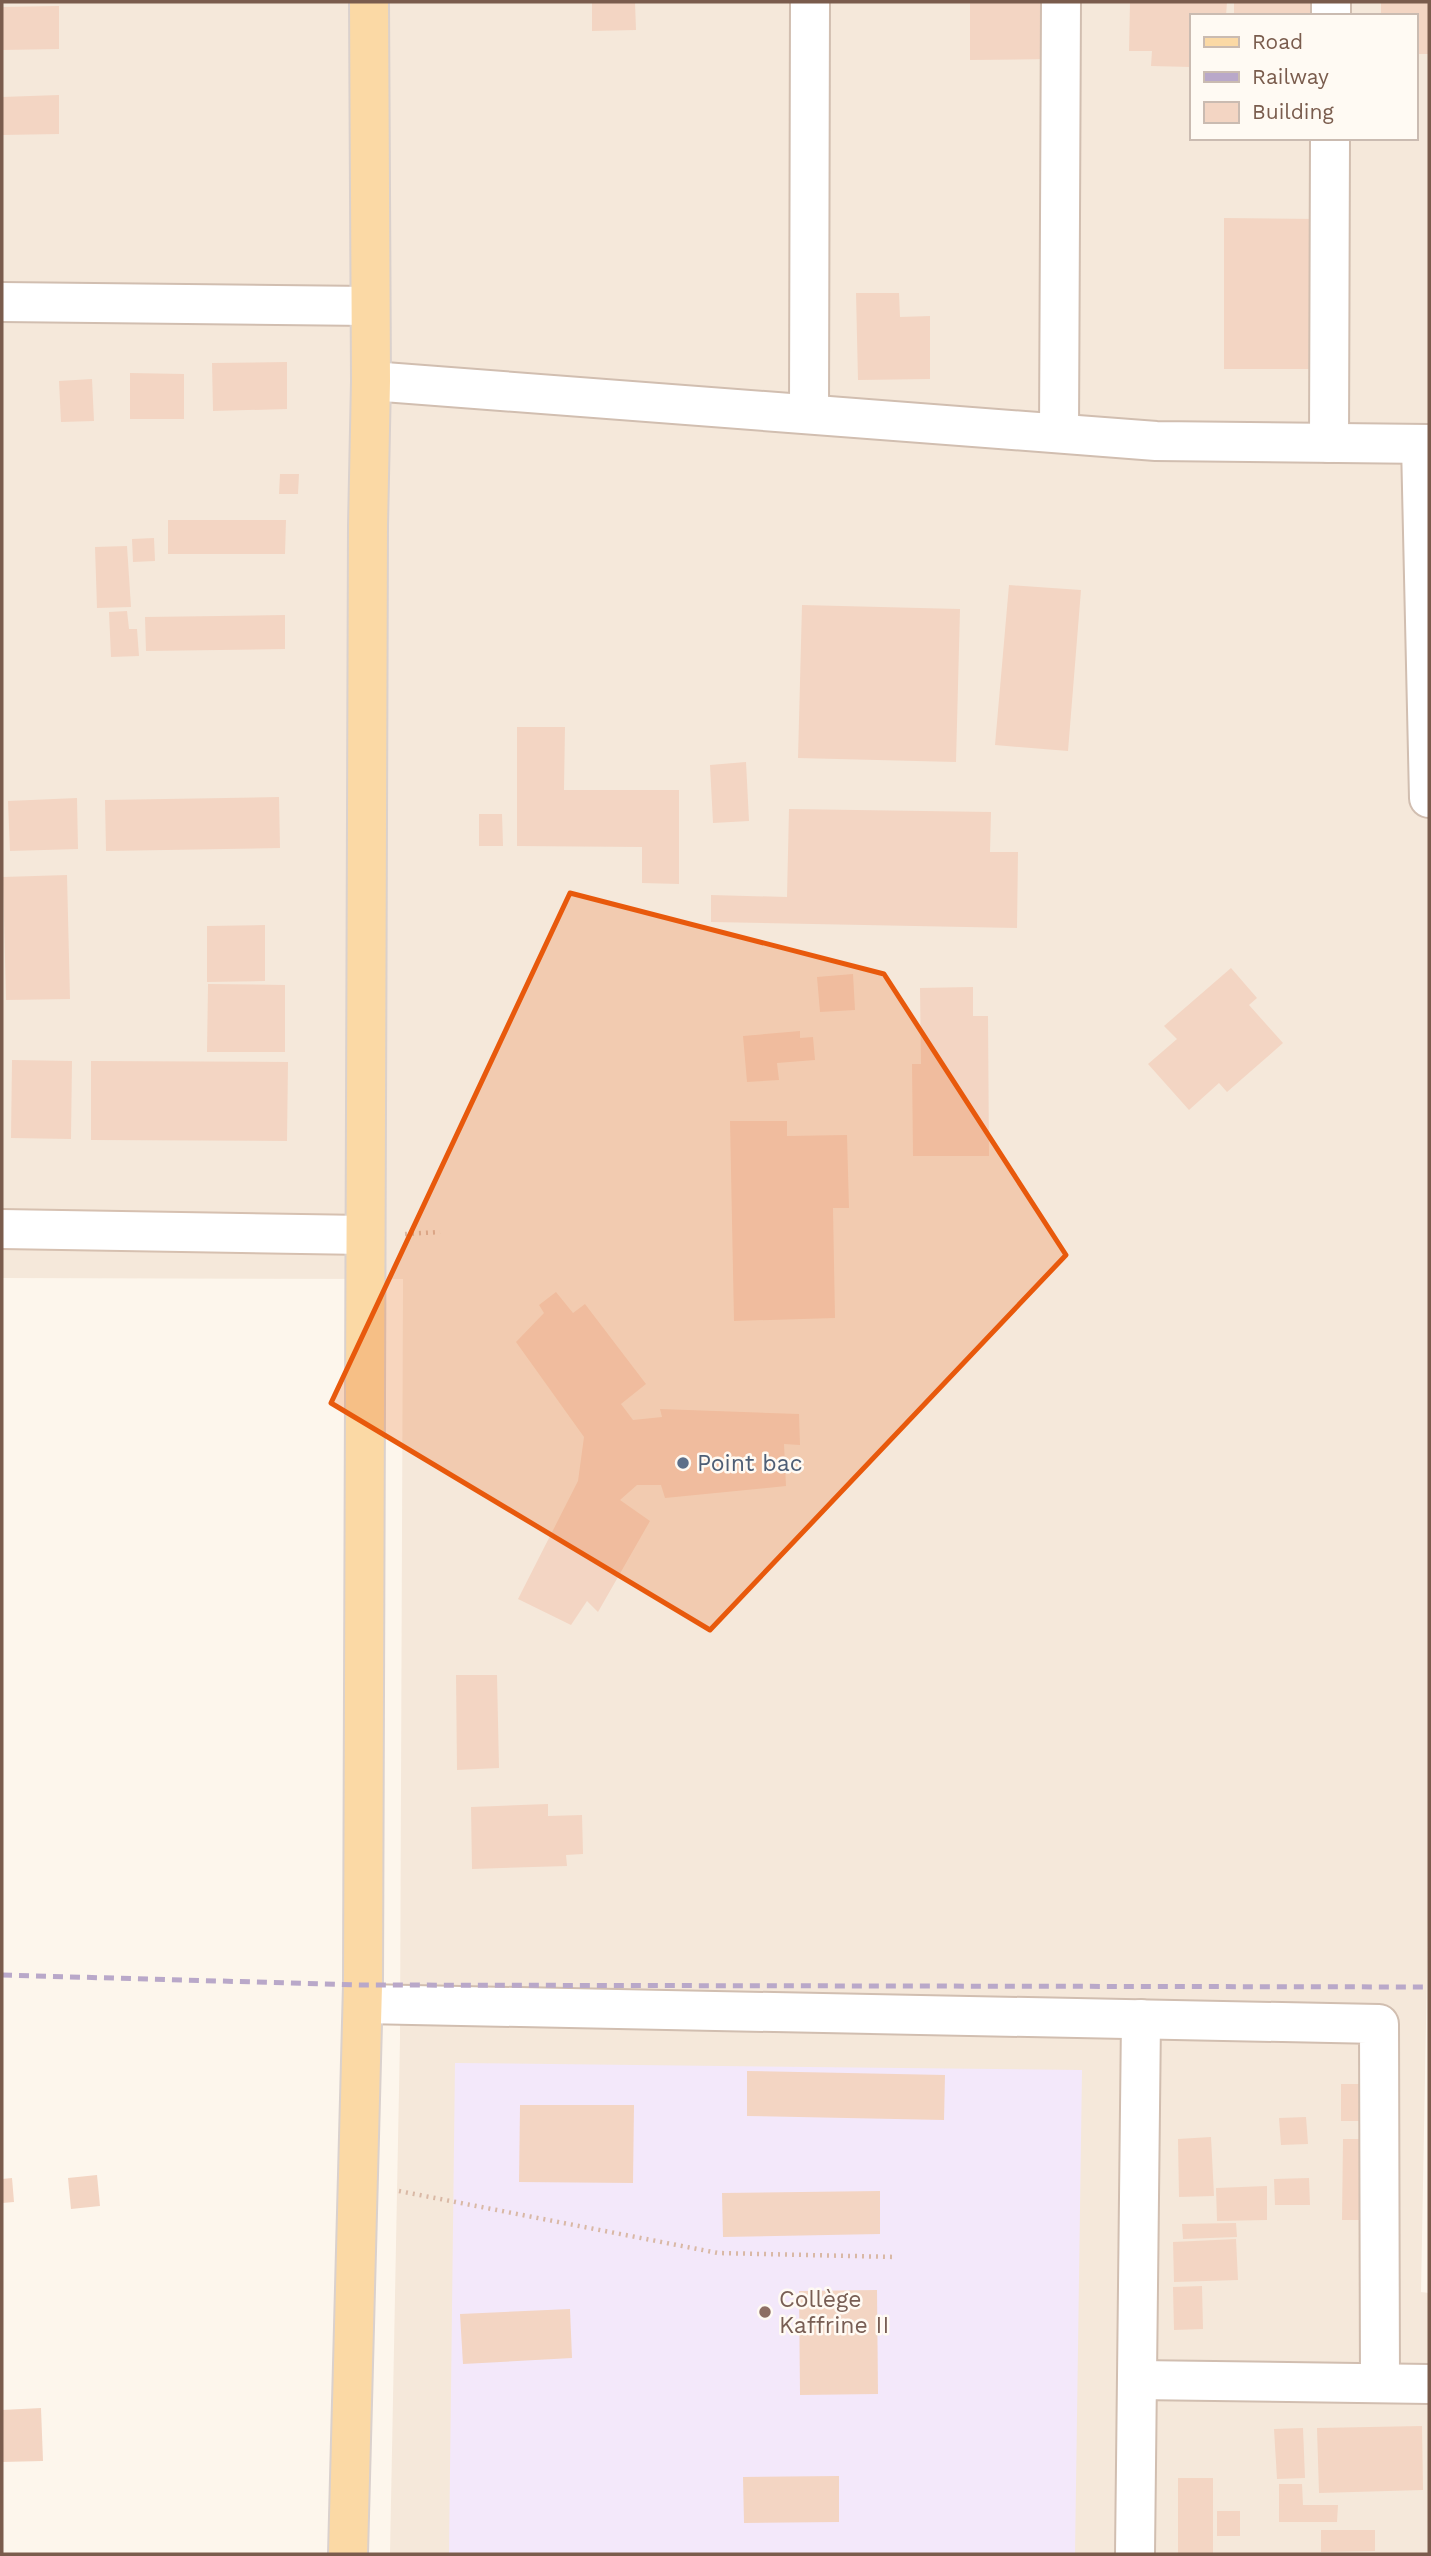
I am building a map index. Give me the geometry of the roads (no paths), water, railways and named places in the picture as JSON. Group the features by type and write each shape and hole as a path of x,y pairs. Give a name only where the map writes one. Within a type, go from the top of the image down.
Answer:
{"main road":[{"path":"348,2554 363,2004 368,526 371,381 369,2"}],"street":[{"path":"809,414 810,2"},
{"path":"1059,433 1062,2"},
{"path":"1329,443 1331,140"},
{"path":"2,302 369,306"},
{"path":"371,381 1156,441 1425,444 1429,798"},
{"path":"2,1229 365,1236"},
{"path":"363,2004 1379,2024 1380,2383"},
{"path":"1135,2554 1141,2020"},
{"path":"1137,2380 1429,2384"}],"railway":[{"path":"2,1975 363,1985 1429,1987"}],"place":[{"name":"Point bac","path":"683,1463"},
{"name":"Collège Kaffrine II","path":"765,2312"}]}
